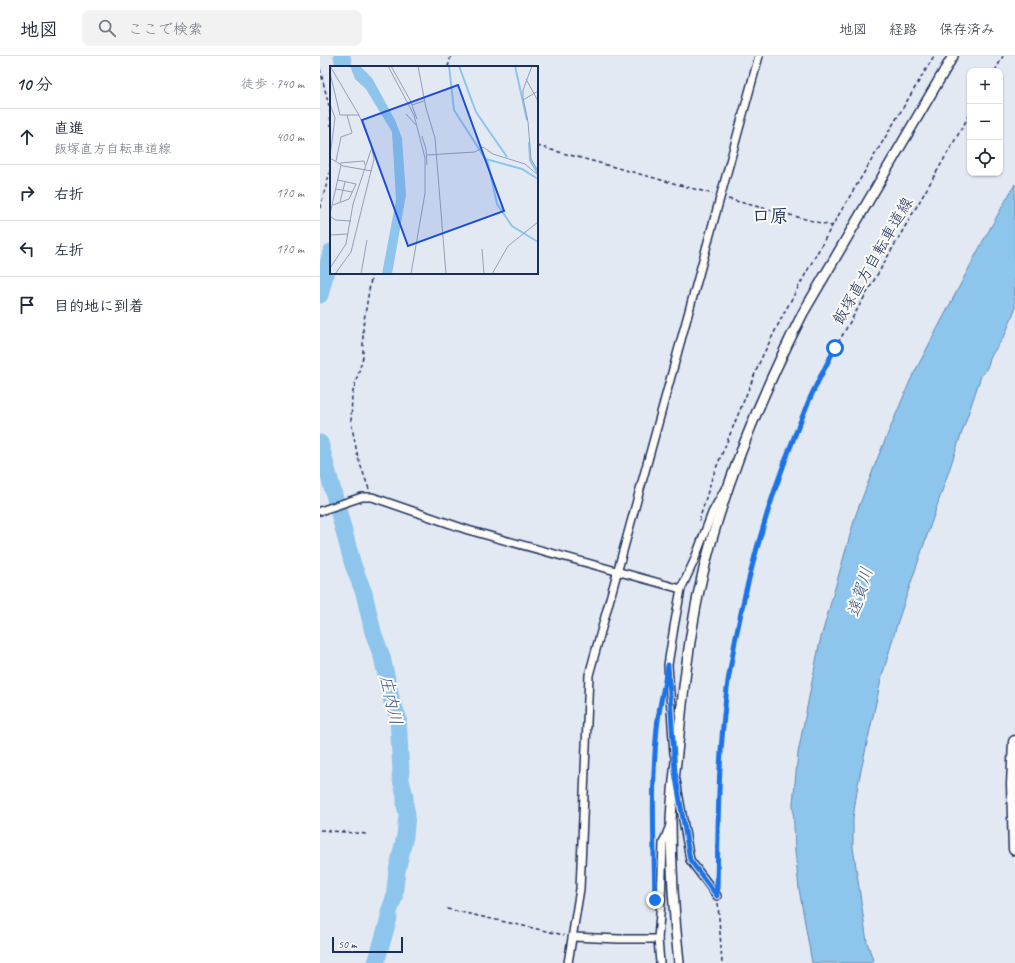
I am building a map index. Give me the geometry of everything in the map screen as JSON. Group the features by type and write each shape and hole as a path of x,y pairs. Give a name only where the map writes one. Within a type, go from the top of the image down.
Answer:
{"highway":[{"path":"1015,742 1015,849"}],"street":[{"path":"568,963 580,889 589,675 759,56"},
{"path":"679,963 675,926 671,821 684,678 702,577 730,482 749,429 766,388 803,313 953,56"},
{"path":"717,896 690,860 675,772 668,665 681,589 694,561 712,513 730,482"},
{"path":"320,511 362,498 372,497 468,530 681,589"},
{"path":"660,963 658,939 663,843 671,821"},
{"path":"573,937 620,940 658,939"}],"path":[{"path":"448,66 451,56"},
{"path":"699,524 712,478 761,359 784,313 832,226 934,56"},
{"path":"997,68 1003,56"},
{"path":"320,69 330,110"},
{"name":"飯塚直方自転車道線","path":"722,963 717,896 719,774 728,683 735,642 759,540 773,495 808,402 835,348 967,119"},
{"path":"538,146 832,226"},
{"path":"320,208 330,172"},
{"path":"372,274 363,326 362,357 352,395 351,422 358,458 372,497"},
{"path":"654,845 654,770 656,736 660,703 663,696"},
{"path":"320,830 367,834"},
{"path":"447,908 573,937"}],"water":[{"name":"遠賀川","path":"1015,184 1015,309 1005,335 991,356 987,368 981,376 898,621 881,680 858,784 853,818 853,847 867,942 873,960 872,963 812,963 799,889 795,851 793,803 798,753 820,641 856,514 910,381 983,241"}],"waterway":[{"name":"庄内川","path":"342,56 344,66"},
{"name":"庄内川","path":"320,295 330,256"},
{"name":"庄内川","path":"320,443 353,565 364,593 373,632 382,657 392,702 398,717 400,776 405,796 407,814 405,836 397,871 394,898 376,963"}],"district":[{"name":"口原","path":"770,216"}],"route":[{"path":"655,900 654,770 656,730 668,665 675,772 690,860 717,896 719,774 728,683 745,595 759,540 773,495 808,402 835,348"}]}
